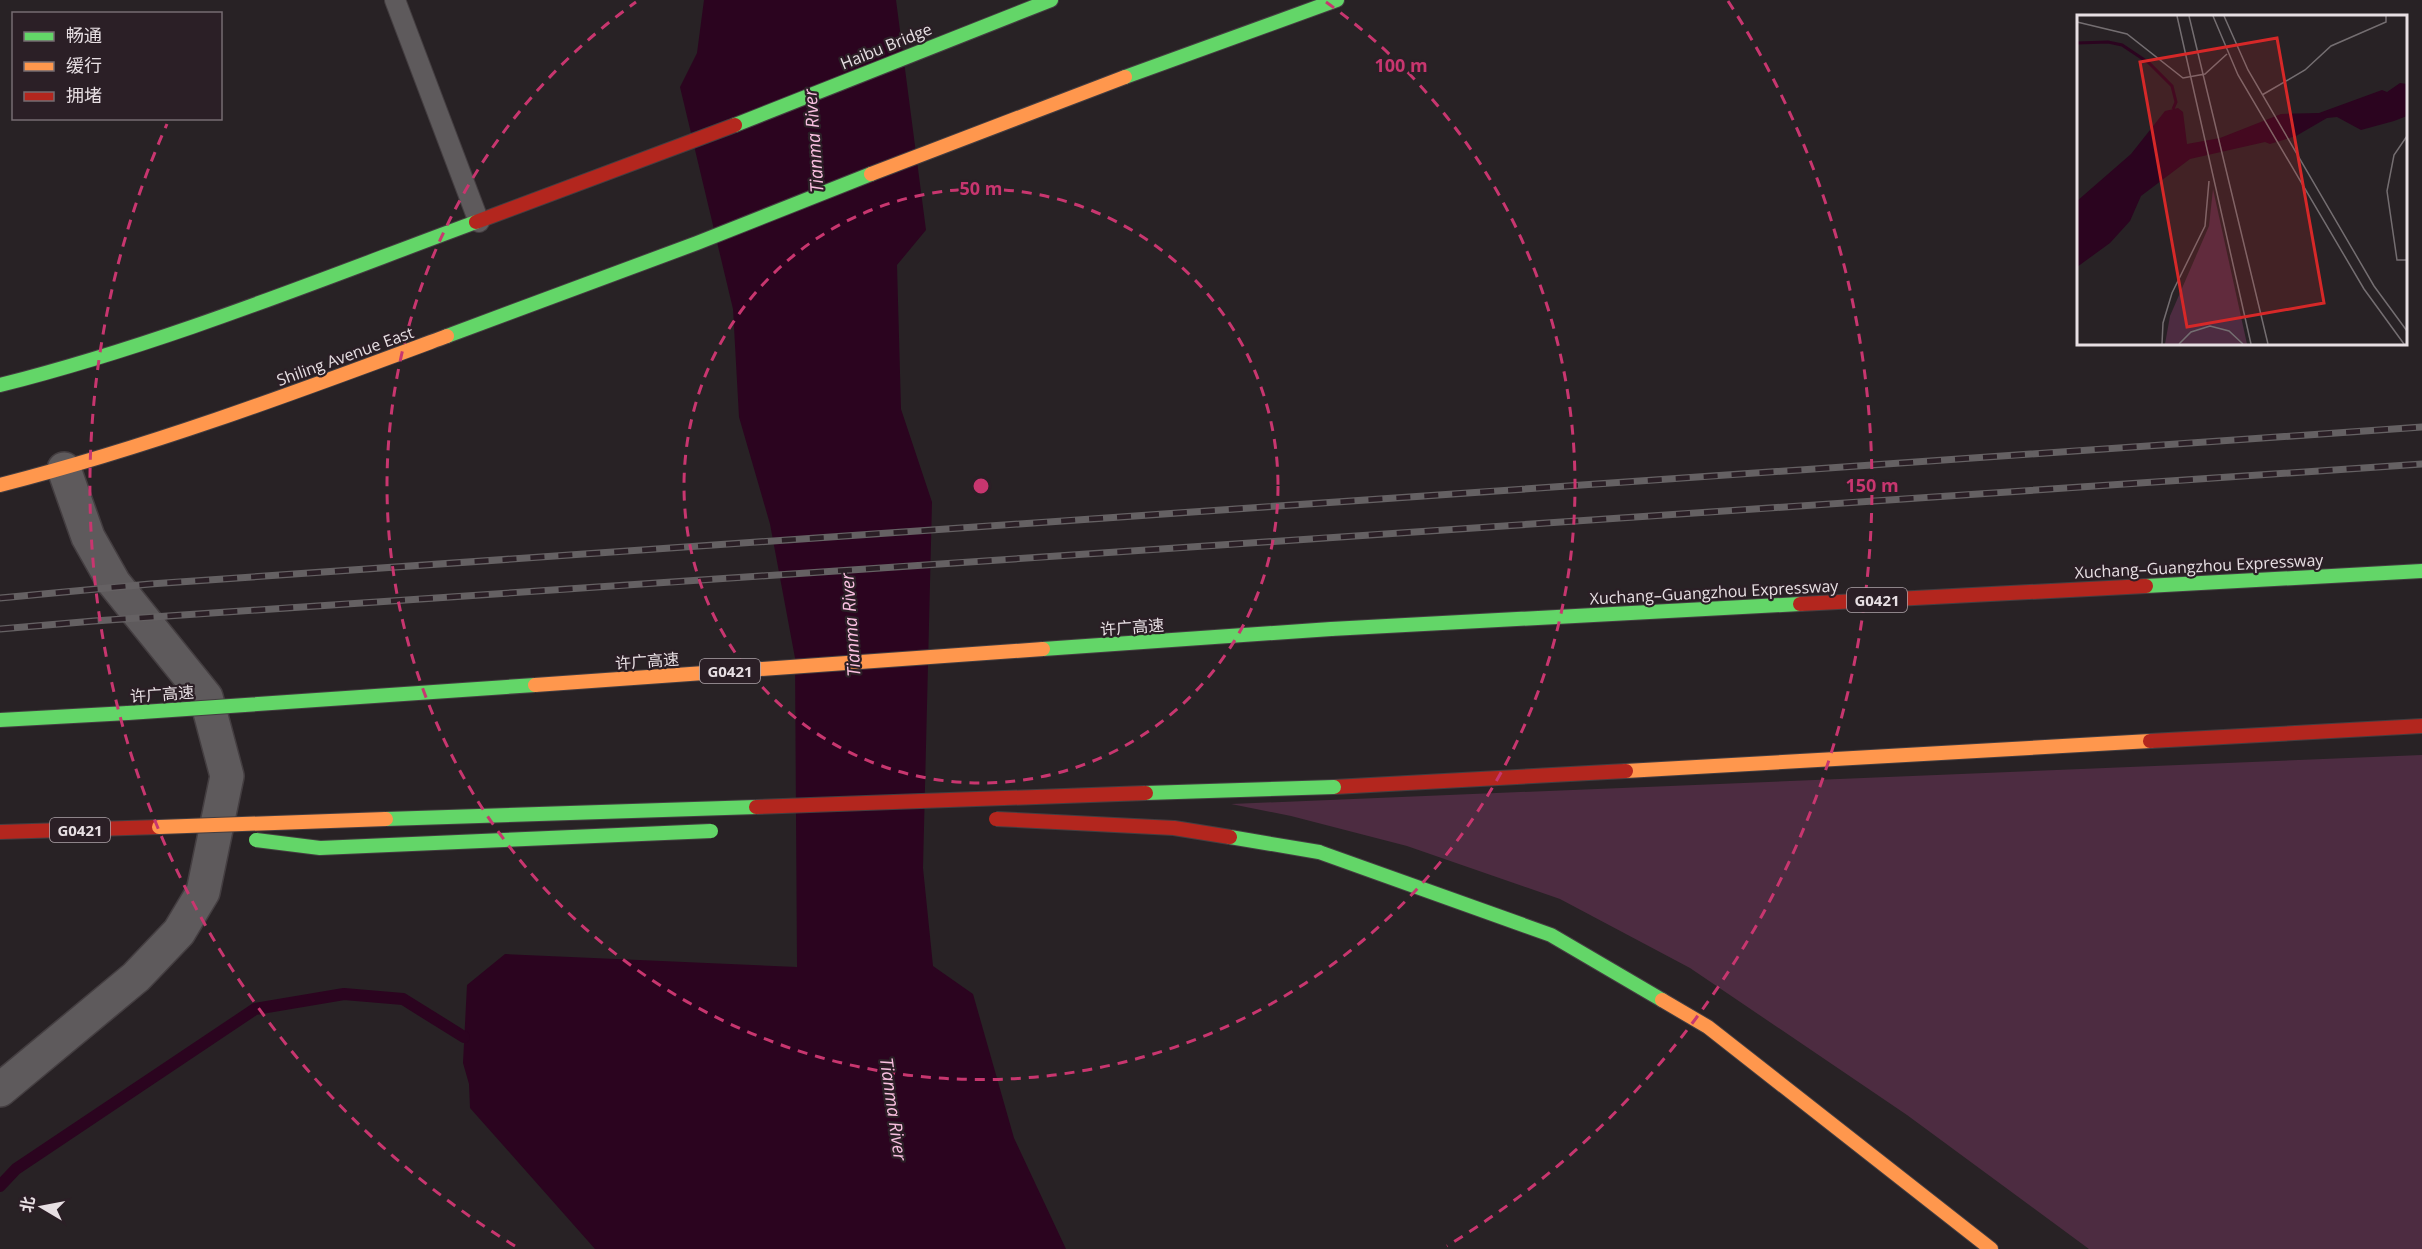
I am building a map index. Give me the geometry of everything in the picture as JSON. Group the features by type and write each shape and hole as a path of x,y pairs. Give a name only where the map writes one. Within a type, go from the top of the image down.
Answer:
{"main road":[{"name":"Haibu Bridge","path":"479,222 664,153 1051,0"},
{"name":"Shiling Avenue East","path":"0,485 64,469 265,404 697,243 1006,120 1337,0"},
{"path":"0,385 60,370 234,312 479,222"},
{"name":"Xuchang–Guangzhou Expressway","path":"1331,629 2422,571"},
{"name":"许广高速","path":"0,720 140,713 1331,629"},
{"name":"G0421","path":"0,832 1334,787 2422,726"},
{"path":"980,820 1174,828 1319,852 1551,935 1698,1021 1991,1249"},
{"path":"159,827 320,848 721,831"}],"street":[{"path":"0,1090 136,977 179,932 203,892 226,776 206,697 114,583 88,537 64,469"}],"lane":[{"path":"395,0 479,222"}],"shaded area":[{"path":"2422,755 2422,1249 2089,1249 1907,1115 1690,968 1560,899 1407,846 1291,816 1231,804"}],"water":[{"name":"Tianma River","path":"704,0 896,0 926,230 897,265 901,409 932,502 923,868 933,966 973,994 1014,1138 1066,1249 595,1249 470,1108 469,1084 463,1063 467,985 505,954 797,967 795,658 770,524 739,417 733,309 680,87 697,53"}],"waterway":[{"path":"0,1186 16,1169 255,1009 344,994 403,999 464,1037"}],"railway":[{"path":"0,598 150,584 2422,427"},
{"path":"0,629 2422,464"}],"traffic: fast":[{"path":"735,125 1051,0"},
{"path":"1125,77 1337,0"},
{"path":"447,336 697,243 871,174"},
{"path":"0,385 61,369 181,331 476,222"},
{"path":"2146,586 2422,571"},
{"path":"1331,629 1800,604"},
{"path":"1043,649 1331,629"},
{"path":"128,713 535,685"},
{"path":"0,720 128,713"},
{"path":"1146,793 1334,787"},
{"path":"386,819 756,807"},
{"path":"256,840 320,848 711,831"},
{"path":"1230,837 1319,852"},
{"path":"1319,852 1551,935 1662,1000"}],"traffic: slow":[{"path":"871,174 1125,77"},
{"path":"0,485 170,435 447,336"},
{"path":"535,685 1043,649"},
{"path":"1626,771 2150,741"},
{"path":"159,827 386,819"},
{"path":"1662,1000 1708,1027 1991,1249"}],"traffic: jam":[{"path":"476,222 735,125"},
{"path":"1800,604 2146,586"},
{"path":"2150,741 2422,726"},
{"path":"1334,787 1626,771"},
{"path":"756,807 1146,793"},
{"path":"996,819 1174,828 1230,837"},
{"path":"0,832 159,827"}]}
